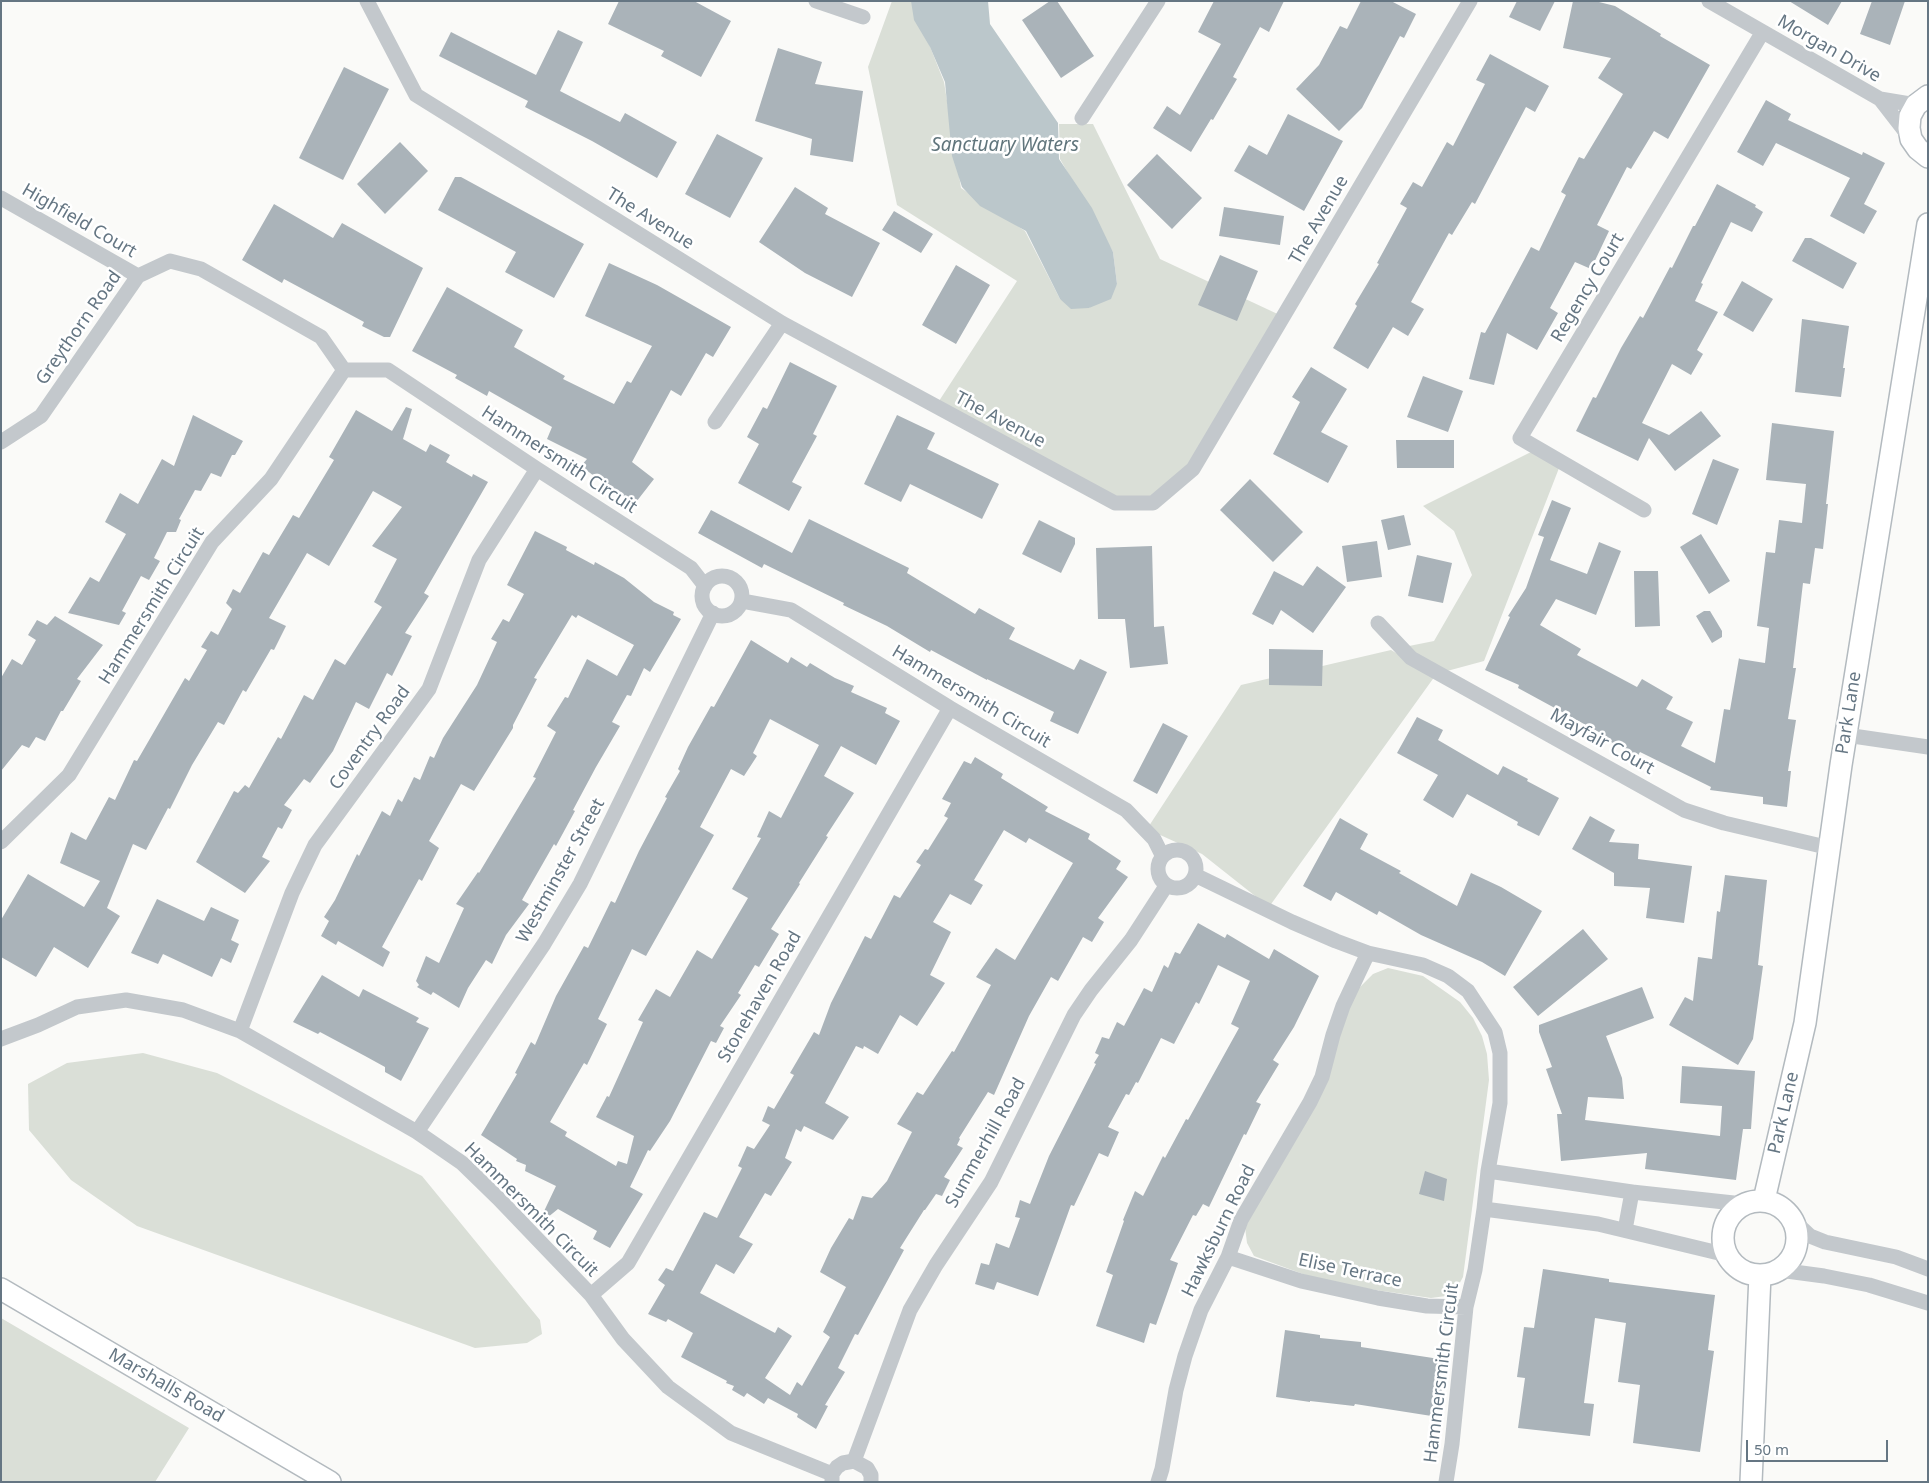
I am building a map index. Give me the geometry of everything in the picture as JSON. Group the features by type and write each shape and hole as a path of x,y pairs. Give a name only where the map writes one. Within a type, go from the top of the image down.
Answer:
{"street":[{"name":"The Avenue","path":"366,1 416,95 782,323 1115,503 1153,503 1193,470 1470,1"},
{"path":"816,1 863,17"},
{"path":"1082,118 1158,1"},
{"name":"Morgan Drive","path":"1709,1 1880,99 1911,139"},
{"name":"Regency Court","path":"1644,510 1520,438 1762,33"},
{"name":"Morgan Drive","path":"1880,99 1922,101"},
{"path":"1922,101 1910,116 1909,128 1911,139 1918,149 1928,157"},
{"name":"Highfield Court","path":"1,198 138,276"},
{"name":"Park Lane","path":"1764,1200 1805,1023 1846,735 1928,224"},
{"name":"Greythorn Road","path":"1,442 41,416 138,276 170,261 201,269 321,337 344,370"},
{"path":"715,422 782,323"},
{"name":"Hammersmith Circuit","path":"1,842 69,775 212,542 271,479 344,370 388,370 691,568 705,586"},
{"name":"Coventry Road","path":"240,1031 292,893 314,845 429,689 479,560 537,469"},
{"path":"723,576 735,580 742,590 742,601 730,614 713,613 703,603 702,594 705,586 710,579 723,576"},
{"name":"Hammersmith Circuit","path":"742,601 791,610 950,708 1126,810 1154,839 1162,855"},
{"name":"Westminster Street","path":"417,1132 544,944 580,884 713,613"},
{"name":"Mayfair Court","path":"1378,623 1411,658 1684,810 1724,824 1830,848"},
{"name":"Stonehaven Road","path":"591,1296 628,1263 950,708"},
{"path":"1846,735 1928,747"},
{"path":"1170,850 1186,851 1196,865 1195,875 1190,883 1180,888 1166,886 1160,879 1158,871 1157,862 1162,855 1170,850"},
{"name":"Hammersmith Circuit","path":"1195,875 1292,922 1368,953 1423,965 1448,976 1468,991 1484,1012 1495,1032 1500,1053 1500,1103 1488,1170 1475,1270 1466,1307 1452,1444 1446,1482"},
{"name":"Summerhill Road","path":"854,1461 910,1310 936,1265 991,1182 1074,1016 1091,990 1131,940 1166,886"},
{"name":"Hawksburn Road","path":"1158,1482 1185,1356 1201,1310 1228,1257 1241,1220 1310,1102 1322,1077 1343,1006 1368,953"},
{"name":"Hammersmith Circuit","path":"1,1038 38,1025 77,1007 126,1000 184,1010 240,1031 417,1132 462,1163 591,1296 624,1339 668,1388 731,1433 832,1478"},
{"path":"1488,1170 1632,1192 1743,1204"},
{"path":"1624,1230 1632,1192"},
{"path":"1928,1269 1896,1257 1825,1242 1810,1236 1785,1210 1777,1204 1764,1200 1755,1200 1743,1204 1729,1216 1724,1228 1722,1242 1726,1255 1736,1266 1747,1273 1824,1276 1870,1285 1928,1302"},
{"path":"1484,1209 1598,1224 1726,1255"},
{"path":"1769,1273 1792,1257 1797,1245 1797,1232 1793,1220"},
{"name":"Elise Terrace","path":"1228,1257 1301,1281 1378,1298 1427,1306 1466,1307"},
{"path":"1751,1482 1769,1273"},
{"name":"Marshalls Road","path":"1,1290 330,1482"},
{"path":"832,1478 837,1467 843,1463 854,1461 867,1468 872,1482"}],"shaded area":[{"path":"892,1 912,1 944,82 961,188 1025,231 1060,299 1089,308 1117,284 1113,252 1060,159 1059,124 1093,124 1160,259 1284,317 1193,469 1153,503 1115,503 939,401 1017,281 897,205 868,67"},
{"path":"1537,449 1561,463 1484,661 1436,674 1394,649 1434,641 1472,575 1454,531 1423,506"},
{"path":"1391,650 1435,676 1269,907 1202,854 1147,829 1241,685"},
{"path":"1388,968 1423,976 1460,1002 1473,1018 1482,1036 1487,1054 1489,1080 1463,1277 1457,1288 1446,1296 1431,1298 1369,1289 1311,1277 1254,1256 1247,1243 1245,1227 1359,988 1373,974"},
{"path":"143,1053 217,1073 422,1176 540,1320 542,1334 527,1343 475,1348 137,1226 71,1180 29,1130 28,1084 67,1063"},
{"path":"1,1318 189,1428 155,1482 1,1482"}],"water":[{"name":"Sanctuary Waters","path":"911,1 988,1 990,24 1058,123 1059,159 1092,208 1113,252 1117,284 1111,299 1089,308 1071,309 1060,299 1026,231 980,206 962,187 952,156 945,82 930,47 914,20"}],"building":[{"path":"619,1 694,1 731,21 701,77 661,56 664,51 608,24"},
{"path":"1050,1 1057,1 1094,56 1061,78 1022,20"},
{"path":"1214,1 1284,1 1269,32 1260,27 1233,77 1237,79 1213,120 1211,119 1191,152 1153,128 1167,106 1180,115 1221,44 1198,32"},
{"path":"1361,1 1391,1 1416,14 1404,38 1400,36 1362,108 1339,131 1296,89 1319,65 1340,26 1347,29"},
{"path":"1517,1 1555,1 1540,31 1509,17"},
{"path":"1573,1 1595,1 1615,6 1661,34 1660,36 1710,65 1668,139 1654,131 1631,169 1627,167 1597,225 1609,231 1591,269 1575,262 1550,308 1558,313 1537,350 1507,333 1494,385 1469,379 1481,332 1485,333 1531,247 1539,251 1566,195 1561,192 1579,157 1584,159 1623,94 1598,78 1611,58 1563,48"},
{"path":"1789,1 1842,1 1828,25"},
{"path":"1872,1 1905,1 1890,45 1860,34"},
{"path":"558,30 583,42 560,91 620,122 625,113 677,142 657,178 592,141 525,107 528,101 439,56 451,32 536,75"},
{"path":"778,48 822,62 815,84 863,91 853,162 810,155 812,139 755,121"},
{"path":"1490,54 1549,86 1535,112 1526,107 1475,204 1472,202 1452,235 1449,233 1411,302 1424,309 1408,336 1393,327 1368,369 1333,348 1357,306 1355,304 1379,264 1377,263 1407,208 1400,204 1413,182 1422,187 1447,142 1453,146 1485,84 1476,80"},
{"path":"344,67 389,89 343,180 299,158"},
{"path":"1766,100 1791,114 1788,120 1862,155 1863,152 1885,163 1864,204 1877,211 1864,234 1830,216 1850,178 1776,143 1763,166 1737,152"},
{"path":"1288,114 1343,141 1304,211 1234,171 1249,145 1267,155"},
{"path":"717,134 763,158 730,218 685,194"},
{"path":"400,142 428,171 385,214 357,184"},
{"path":"1157,154 1202,198 1172,229 1127,185"},
{"path":"455,177 461,177 584,244 554,298 505,272 516,252 438,210"},
{"path":"1717,184 1756,205 1755,207 1763,212 1752,232 1731,222 1701,283 1703,284 1695,301 1718,312 1697,350 1703,354 1691,375 1672,364 1642,423 1669,435 1701,411 1721,436 1675,471 1649,438 1638,461 1576,431 1593,397 1596,398 1621,348 1640,316 1643,318 1670,267 1672,268"},
{"path":"795,187 828,208 825,214 880,243 852,297 805,273 759,242"},
{"path":"274,204 333,238 342,223 423,268 390,337 384,337 362,326 364,322 284,279 282,283 242,260"},
{"path":"1224,207 1284,216 1280,245 1219,236"},
{"path":"894,211 933,234 921,253 882,230"},
{"path":"1805,238 1811,238 1857,263 1843,289 1792,261"},
{"path":"1220,255 1258,271 1237,321 1198,305"},
{"path":"609,263 657,285 731,327 713,357 706,353 681,396 671,390 632,462 654,479 633,506 581,466 587,459 547,439 552,427 489,391 487,396 455,378 457,375 412,351 447,287 523,330 514,347 565,376 563,379 614,404 627,381 631,383 652,346 585,316"},
{"path":"956,265 990,285 956,344 922,325"},
{"path":"1742,281 1773,299 1753,332 1723,315"},
{"path":"1802,319 1849,326 1841,397 1795,392"},
{"path":"790,362 837,386 813,434 817,436 792,482 802,487 789,511 738,483 759,444 747,437 763,407 767,409"},
{"path":"1311,367 1347,389 1321,432 1348,446 1328,483 1273,454 1300,402 1292,397"},
{"path":"1423,376 1463,391 1448,432 1407,417"},
{"path":"406,407 412,409 403,439 426,452 430,444 450,455 446,462 472,477 473,474 488,482 424,593 429,596 405,633 412,636 392,676 387,673 369,709 356,702 333,751 310,783 304,779 284,805 292,810 282,829 278,827 262,857 270,861 245,893 196,862 234,791 238,793 245,785 249,788 278,737 281,739 304,695 313,700 335,659 345,665 382,607 374,602 397,559 372,546 402,507 373,491 329,566 307,553 269,618 286,626 274,650 271,649 246,692 243,690 224,725 218,722 192,765 170,809 168,808 146,850 133,844 107,908 120,916 88,968 54,947 36,977 1,957 1,920 28,874 84,907 100,881 60,863 71,832 86,840 109,797 115,800 134,760 137,761 185,678 189,681 207,650 201,647 211,631 218,635 232,609 226,603 233,589 240,593 263,552 269,555 293,515 299,518 334,460 329,457 356,410 392,431"},
{"path":"193,415 243,441 235,455 232,455 221,477 211,473 201,491 195,490 179,519 181,520 176,532 167,532 154,558 160,561 149,580 141,576 122,611 126,613 119,625 68,613 90,577 99,582 126,534 105,522 120,493 138,504 162,459 174,466"},
{"path":"897,415 935,433 927,449 999,484 982,519 910,484 901,502 864,484"},
{"path":"1772,423 1834,431 1823,549 1815,548 1810,584 1803,583 1793,668 1796,668 1788,719 1796,720 1788,771 1791,771 1787,807 1763,804 1763,797 1710,790 1711,787 1640,752 1637,757 1606,739 1608,737 1518,688 1519,685 1485,670 1510,617 1508,616 1526,588 1544,537 1538,535 1552,500 1571,508 1550,560 1587,574 1599,542 1621,551 1596,615 1556,599 1540,625 1581,649 1577,655 1637,687 1642,679 1673,697 1666,709 1693,722 1681,746 1715,763 1724,709 1730,710 1739,658 1765,663 1769,628 1757,626 1766,552 1775,553 1779,520 1802,523 1806,484 1766,480"},
{"path":"1396,440 1454,440 1454,468 1397,468"},
{"path":"1713,459 1739,469 1717,525 1692,514"},
{"path":"1250,479 1303,532 1273,562 1220,510"},
{"path":"711,510 792,553 809,519 909,568 907,573 975,614 979,608 1015,628 1009,639 1074,670 1080,659 1107,672 1078,734 1050,721 1054,712 987,680 931,650 930,652 887,626 843,605 844,603 764,564 762,568 698,533"},
{"path":"1404,515 1411,545 1388,550 1381,520"},
{"path":"1039,520 1075,538 1075,544 1061,573 1022,554"},
{"path":"535,531 567,547 566,550 594,565 595,562 624,578 654,602 674,612 673,615 681,619 650,672 644,668 631,696 627,695 612,722 620,726 573,810 575,811 556,846 554,844 522,900 529,904 506,935 492,964 486,960 468,988 459,1008 433,992 431,995 417,987 419,985 416,981 426,956 439,963 464,908 456,904 479,873 536,778 533,777 556,732 547,726 565,697 568,698 587,659 617,676 634,645 578,615 576,618 572,615 534,678 537,679 513,728 474,791 461,784 429,841 439,848 422,881 419,879 382,947 390,952 383,967 338,941 336,945 321,936 329,921 324,917 382,811 390,816 398,799 402,802 414,777 420,780 430,756 434,758 443,738 477,685 497,642 491,639 503,619 509,622 524,594 507,585"},
{"path":"1701,534 1730,581 1709,594 1680,547"},
{"path":"1377,541 1382,577 1347,582 1342,546"},
{"path":"1152,546 1154,627 1164,626 1168,664 1130,668 1125,619 1098,619 1096,548"},
{"path":"1417,555 1452,563 1443,603 1408,596"},
{"path":"1317,566 1346,587 1313,633 1281,610 1273,625 1252,614 1274,571 1303,586"},
{"path":"1634,571 1658,571 1660,626 1635,627"},
{"path":"1704,611 1710,611 1722,631 1722,637 1712,643 1696,616"},
{"path":"55,616 103,645 77,679 81,681 63,711 61,711 45,741 36,737 29,748 22,745 1,771 1,678 12,659 22,665 36,640 28,635 37,620 47,625"},
{"path":"751,640 788,663 791,657 807,667 810,663 835,678 854,686 851,692 887,708 885,713 900,721 876,765 841,746 824,776 854,793 826,836 828,837 771,929 779,934 759,967 755,965 738,993 741,995 720,1026 724,1028 716,1043 711,1041 670,1121 650,1151 648,1150 630,1187 643,1194 610,1248 593,1239 597,1231 558,1209 537,1226 556,1186 525,1171 526,1165 516,1161 517,1159 481,1135 517,1074 515,1073 531,1042 535,1045 556,996 584,946 588,948 611,901 615,903 639,851 667,798 665,797 680,771 678,769 688,747 711,706 714,707","holes":["770,719 819,745 781,818 769,811 757,837 761,838 732,889 748,898 712,959 697,950 670,997 656,989 638,1020 643,1022 609,1097 607,1096 596,1117 634,1136 627,1164 618,1161 616,1166 565,1136 567,1132 550,1122 584,1063 587,1065 607,1024 598,1019 632,949 646,956 714,835 700,827 731,769 744,776 757,756 753,753"]},
{"path":"1269,649 1323,650 1322,686 1269,685"},
{"path":"1417,717 1443,730 1438,740 1498,775 1503,766 1559,798 1539,836 1517,825 1518,822 1467,794 1453,818 1423,800 1438,775 1397,753"},
{"path":"1163,723 1188,736 1157,794 1133,781"},
{"path":"975,757 1003,774 1001,778 1048,807 1045,811 1090,834 1088,839 1121,861 1116,869 1128,877 1098,918 1104,922 1092,942 1083,937 1058,981 1051,977 1029,1016 994,1095 988,1092 959,1138 957,1145 963,1148 944,1177 950,1180 942,1196 936,1194 924,1210 900,1248 904,1250 858,1335 855,1334 838,1368 845,1372 825,1405 828,1406 816,1429 797,1417 798,1414 768,1398 764,1404 747,1393 744,1397 732,1390 734,1386 726,1383 727,1381 681,1357 693,1333 668,1319 666,1322 648,1314 665,1285 658,1280 666,1268 673,1271 704,1212 717,1218 742,1168 738,1166 747,1146 754,1149 770,1125 762,1121 768,1106 774,1109 794,1075 790,1073 814,1032 819,1035 831,1003 865,936 871,939 894,895 900,898 921,865 916,862 925,849 928,850 948,818 944,816 951,803 942,799 964,761 971,764","holes":["1004,830 1026,843 1029,838 1073,863 1015,960 996,948 976,977 991,985 954,1052 952,1051 923,1095 917,1092 897,1124 912,1132 887,1181 872,1198 862,1196 853,1220 849,1218 831,1248 820,1272 846,1287 823,1332 830,1337 802,1386 797,1382 790,1395 765,1378 792,1336 778,1327 775,1333 700,1293 716,1264 734,1274 753,1244 739,1237 765,1193 771,1196 792,1162 785,1158 796,1129 801,1132 804,1126 833,1140 849,1117 825,1103 856,1046 863,1049 864,1046 878,1054 900,1015 917,1026 945,983 930,975 951,932 933,922 950,894 971,905 983,885 974,880"]},
{"path":"1590,816 1615,830 1609,842 1639,844 1638,859 1692,866 1684,923 1646,918 1650,888 1614,886 1614,873 1572,849"},
{"path":"1340,818 1368,834 1360,849 1401,871 1399,873 1457,906 1471,873 1501,887 1542,911 1505,976 1482,962 1421,935 1379,911 1377,915 1336,892 1331,901 1303,886"},
{"path":"1725,875 1767,880 1758,965 1763,966 1753,1039 1738,1065 1669,1025 1685,997 1693,1001 1698,957 1712,959 1717,911 1720,912"},
{"path":"157,899 204,921 211,907 239,920 231,940 239,944 231,963 221,958 212,977 163,954 158,964 131,953"},
{"path":"1198,923 1225,938 1227,934 1269,959 1274,949 1319,976 1294,1027 1273,1060 1279,1064 1256,1102 1261,1104 1246,1135 1244,1134 1209,1207 1203,1204 1196,1216 1193,1215 1170,1260 1178,1263 1156,1325 1150,1323 1144,1343 1096,1326 1113,1275 1106,1272 1123,1220 1135,1191 1143,1196 1163,1156 1165,1158 1186,1119 1188,1120 1239,1028 1231,1024 1250,981 1218,965 1199,1004 1196,1002 1174,1044 1161,1038 1138,1083 1136,1082 1129,1095 1126,1094 1108,1127 1119,1132 1108,1157 1099,1153 1074,1206 1071,1205 1038,1296 997,1282 994,1290 975,1284 981,1263 989,1265 996,1243 1009,1248 1020,1218 1015,1217 1020,1200 1030,1204 1049,1156 1096,1064 1094,1063 1099,1055 1095,1053 1102,1037 1109,1039 1117,1022 1124,1026 1144,988 1152,992 1164,965 1168,968 1175,952 1180,954"},
{"path":"1583,929 1608,959 1538,1016 1513,987"},
{"path":"322,975 359,997 363,989 419,1018 416,1022 429,1028 401,1081 385,1072 385,1067 365,1056 320,1032 318,1034 293,1022"},
{"path":"1642,987 1654,1018 1606,1036 1622,1078 1624,1099 1588,1097 1585,1120 1720,1136 1722,1106 1680,1103 1682,1066 1755,1071 1751,1129 1743,1129 1736,1180 1645,1169 1647,1153 1561,1161 1557,1114 1562,1114 1546,1069 1552,1067 1539,1032 1539,1025"},
{"path":"1425,1171 1447,1179 1444,1201 1419,1194"},
{"path":"1543,1269 1609,1279 1609,1282 1715,1295 1708,1350 1714,1351 1700,1452 1633,1443 1640,1385 1618,1382 1626,1323 1595,1318 1584,1403 1594,1404 1590,1436 1518,1428 1525,1378 1517,1377 1524,1327 1534,1328"},
{"path":"1285,1330 1320,1335 1320,1338 1361,1342 1361,1347 1446,1360 1438,1417 1355,1404 1354,1406 1276,1397"}]}
